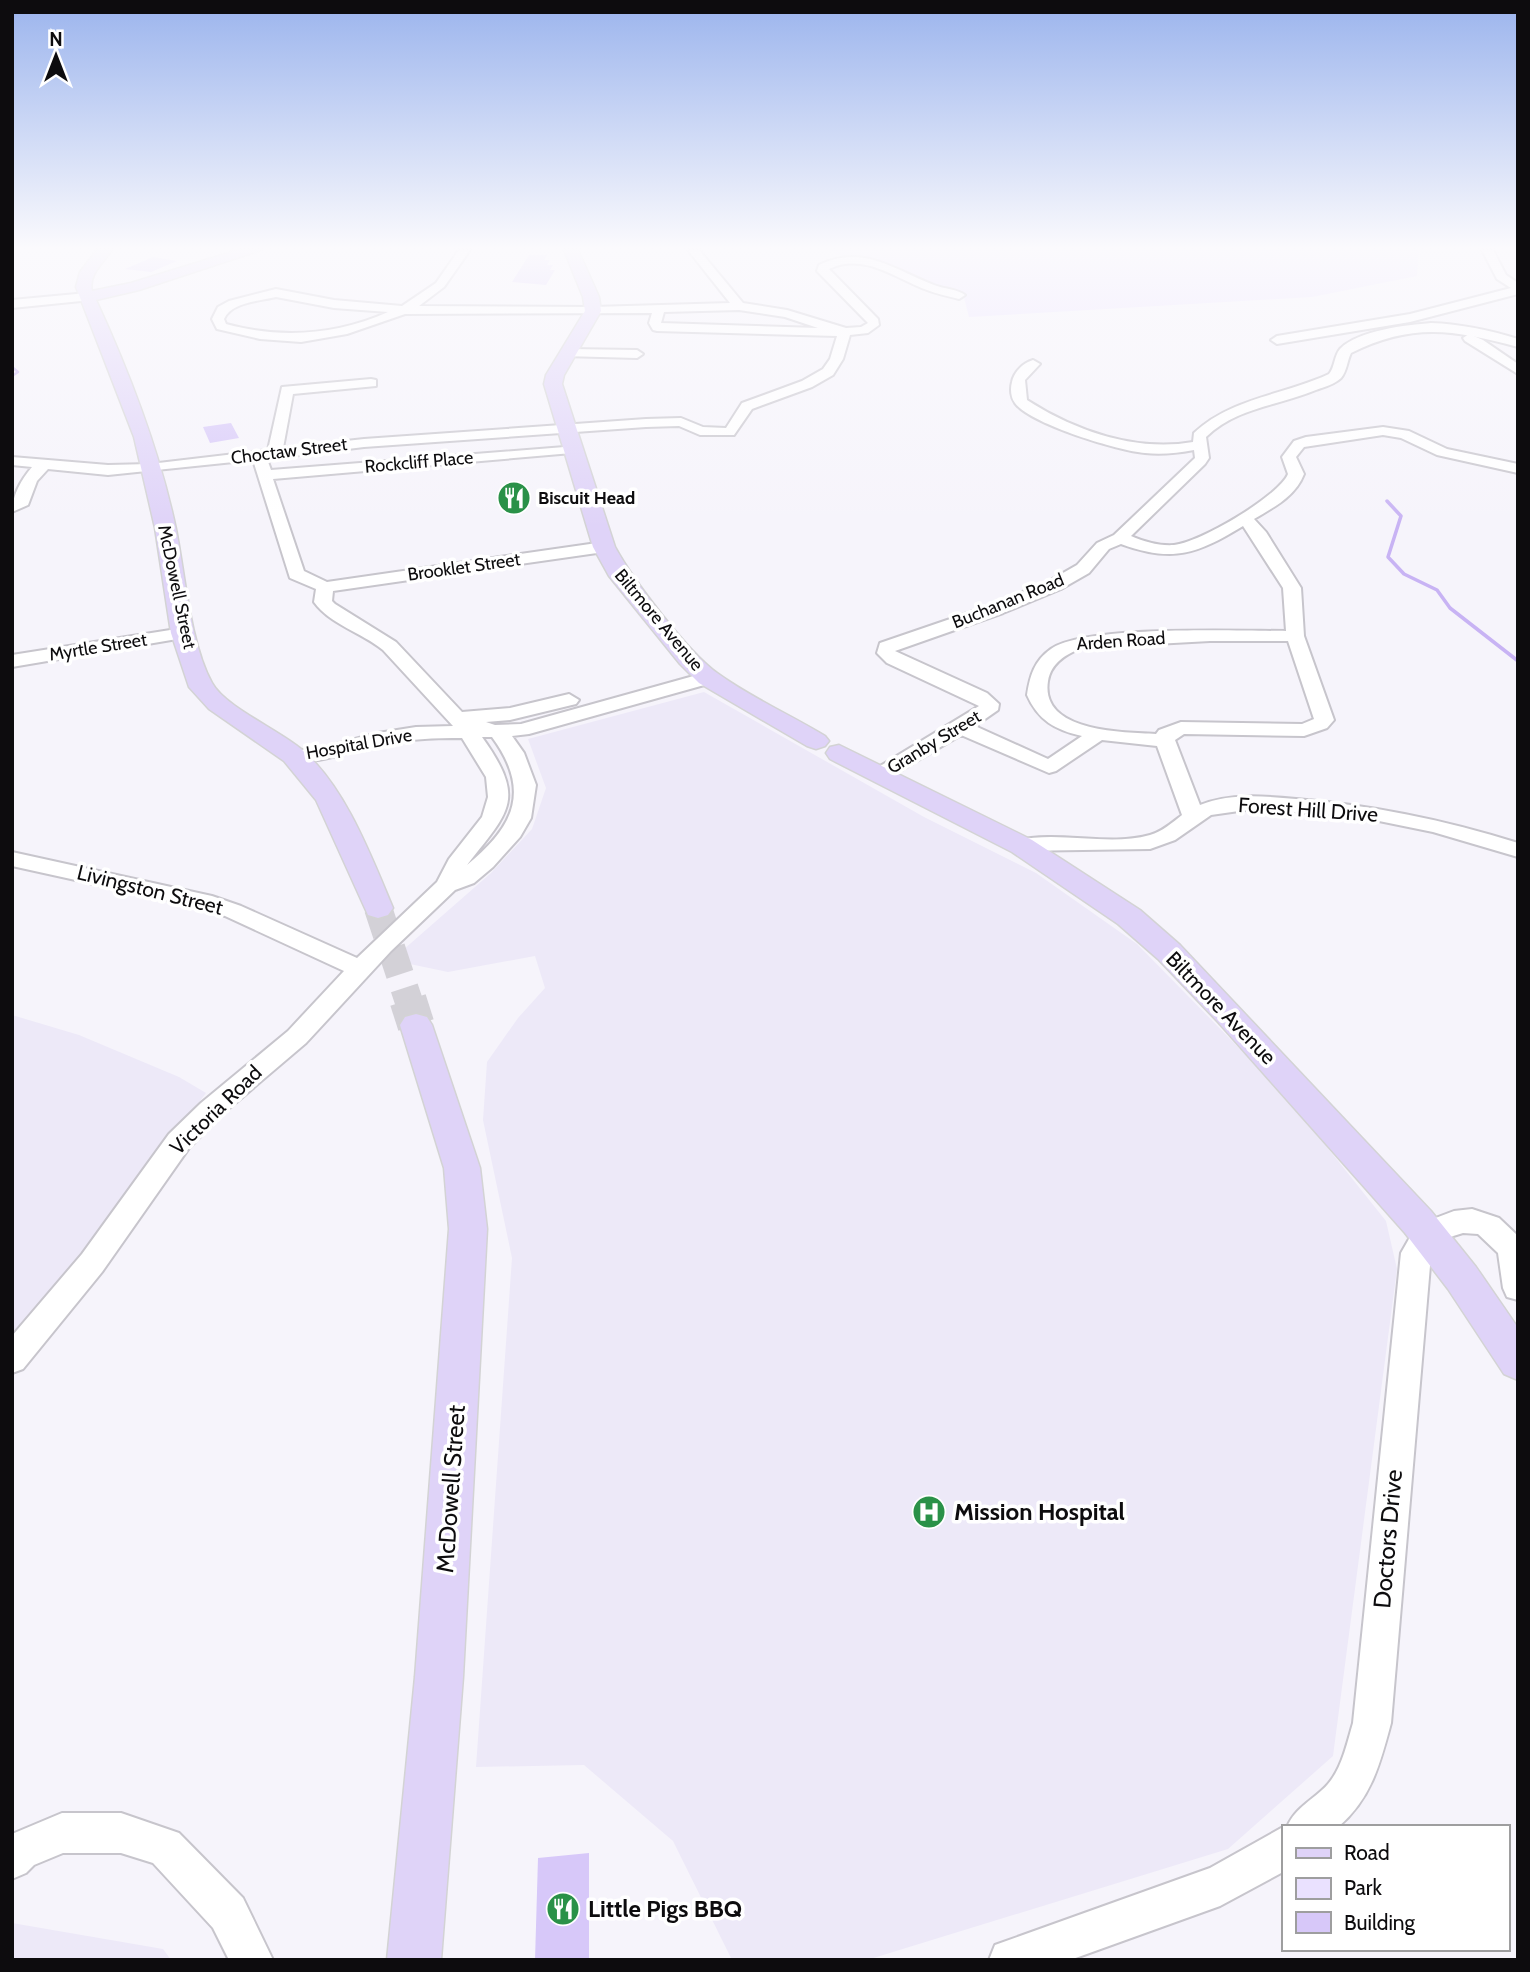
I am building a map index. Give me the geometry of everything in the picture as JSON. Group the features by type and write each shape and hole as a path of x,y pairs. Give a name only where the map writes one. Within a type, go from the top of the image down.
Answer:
{"main road":[{"name":"McDowell Street","path":"107,342 143,437 165,528 183,633 201,687 218,705 293,755 328,798 350,841 378,908"},
{"name":"Biltmore Avenue","path":"575,342 555,375 553,384 604,547 617,571 702,672 879,775 1022,846 1129,917 1169,952 1229,1013 1427,1233 1462,1278 1518,1362"},
{"name":"McDowell Street","path":"414,1960 439,1677 468,1229 462,1168 416,1025"}],"street":[{"name":"Choctaw Street","path":"12,461 108,470 150,468 368,442 567,428 674,422 690,424 700,431 729,432 737,425 740,412 748,405 810,382 831,368 841,342"},
{"path":"1033,364 1021,373 1018,379 1021,402 1030,410 1142,449 1184,448 1198,445 1199,436 1213,421 1234,409 1292,394 1334,377 1339,372 1342,355 1346,350 1370,342"},
{"path":"1475,342 1518,370"},
{"path":"568,353 637,354"},
{"path":"325,587 296,574 266,475 267,453 287,390 371,383"},
{"path":"1120,538 1147,548 1174,550 1202,544 1279,497 1292,484 1296,474 1289,457 1299,444 1311,440 1360,432 1404,434 1442,452 1518,469"},
{"name":"Buchanan Road","path":"886,647 1055,585 1083,569 1103,546 1120,538 1200,461 1202,453 1198,445"},
{"name":"Rockcliff Place","path":"266,475 572,449"},
{"path":"12,507 22,502 25,485 45,464"},
{"path":"1193,815 1165,740 1166,734 1181,729 1304,730 1320,724 1323,716 1315,700 1295,636 1292,588 1258,533 1244,517"},
{"name":"Brooklet Street","path":"325,587 604,547"},
{"name":"Victoria Road","path":"325,587 323,602 331,613 378,637 419,675 489,760 496,775 498,802 487,830 451,871 447,885"},
{"name":"Myrtle Street","path":"12,661 183,633"},
{"name":"Arden Road","path":"1165,740 1097,735 1058,721 1046,712 1040,702 1037,684 1041,672 1056,653 1068,645 1110,639 1295,636"},
{"name":"Granby Street","path":"879,775 988,710 989,704 980,697 894,659 886,653 886,647"},
{"path":"461,725 499,733 522,730 702,672"},
{"name":"Hospital Drive","path":"293,755 317,755 702,672"},
{"path":"960,727 1049,767 1097,735"},
{"name":"Victoria Road","path":"12,1359 92,1263 179,1141 210,1110 297,1037 360,969 447,885 466,878 485,862 512,832 520,818 526,785 512,748 499,733"},
{"name":"Forest Hill Drive","path":"1022,846 1056,841 1112,845 1158,841 1169,837 1193,815 1213,807 1231,805 1322,808 1422,821 1518,850"},
{"name":"Livingston Street","path":"12,859 204,901 233,911 360,969"},
{"path":"1427,1233 1466,1219 1477,1219 1490,1225 1513,1254 1518,1287"},
{"name":"Doctors Drive","path":"1309,1825 1343,1797 1360,1762 1372,1723 1412,1274 1416,1253 1427,1233"},
{"path":"12,1859 20,1851 62,1833 121,1833 165,1847 228,1913 252,1960"},
{"path":"1010,1960 1220,1885 1282,1848"}],"shaded area":[{"name":"Mission Hospital","path":"704,692 924,817 1036,873 1137,944 1287,1097 1386,1221 1397,1269 1333,1756 1228,1849 867,1960 732,1960 673,1841 584,1765 476,1767 512,1258 483,1120 487,1062 518,1018 545,988 535,956 448,972 405,963 403,950 491,873 532,829 546,788 528,739"},
{"path":"12,1015 79,1035 179,1077 206,1093 62,1280 12,1333"},
{"path":"12,1923 163,1949 171,1960 12,1960"}],"building":[{"path":"231,423 239,438 210,443 203,427"},
{"name":"Little Pigs BBQ","path":"589,1853 589,1960 535,1960 538,1858"}],"waterway":[{"path":"12,367 18,372 12,376"},
{"path":"1387,501 1401,516 1388,557 1404,574 1437,590 1450,608 1518,661"}],"tunnel":[{"path":"378,908 409,1002"},
{"path":"408,1000 416,1025"}],"place":[{"name":"Biscuit Head","path":"514,498"},
{"name":"Mission Hospital","path":"929,1512"},
{"name":"Little Pigs BBQ","path":"563,1909"}]}
